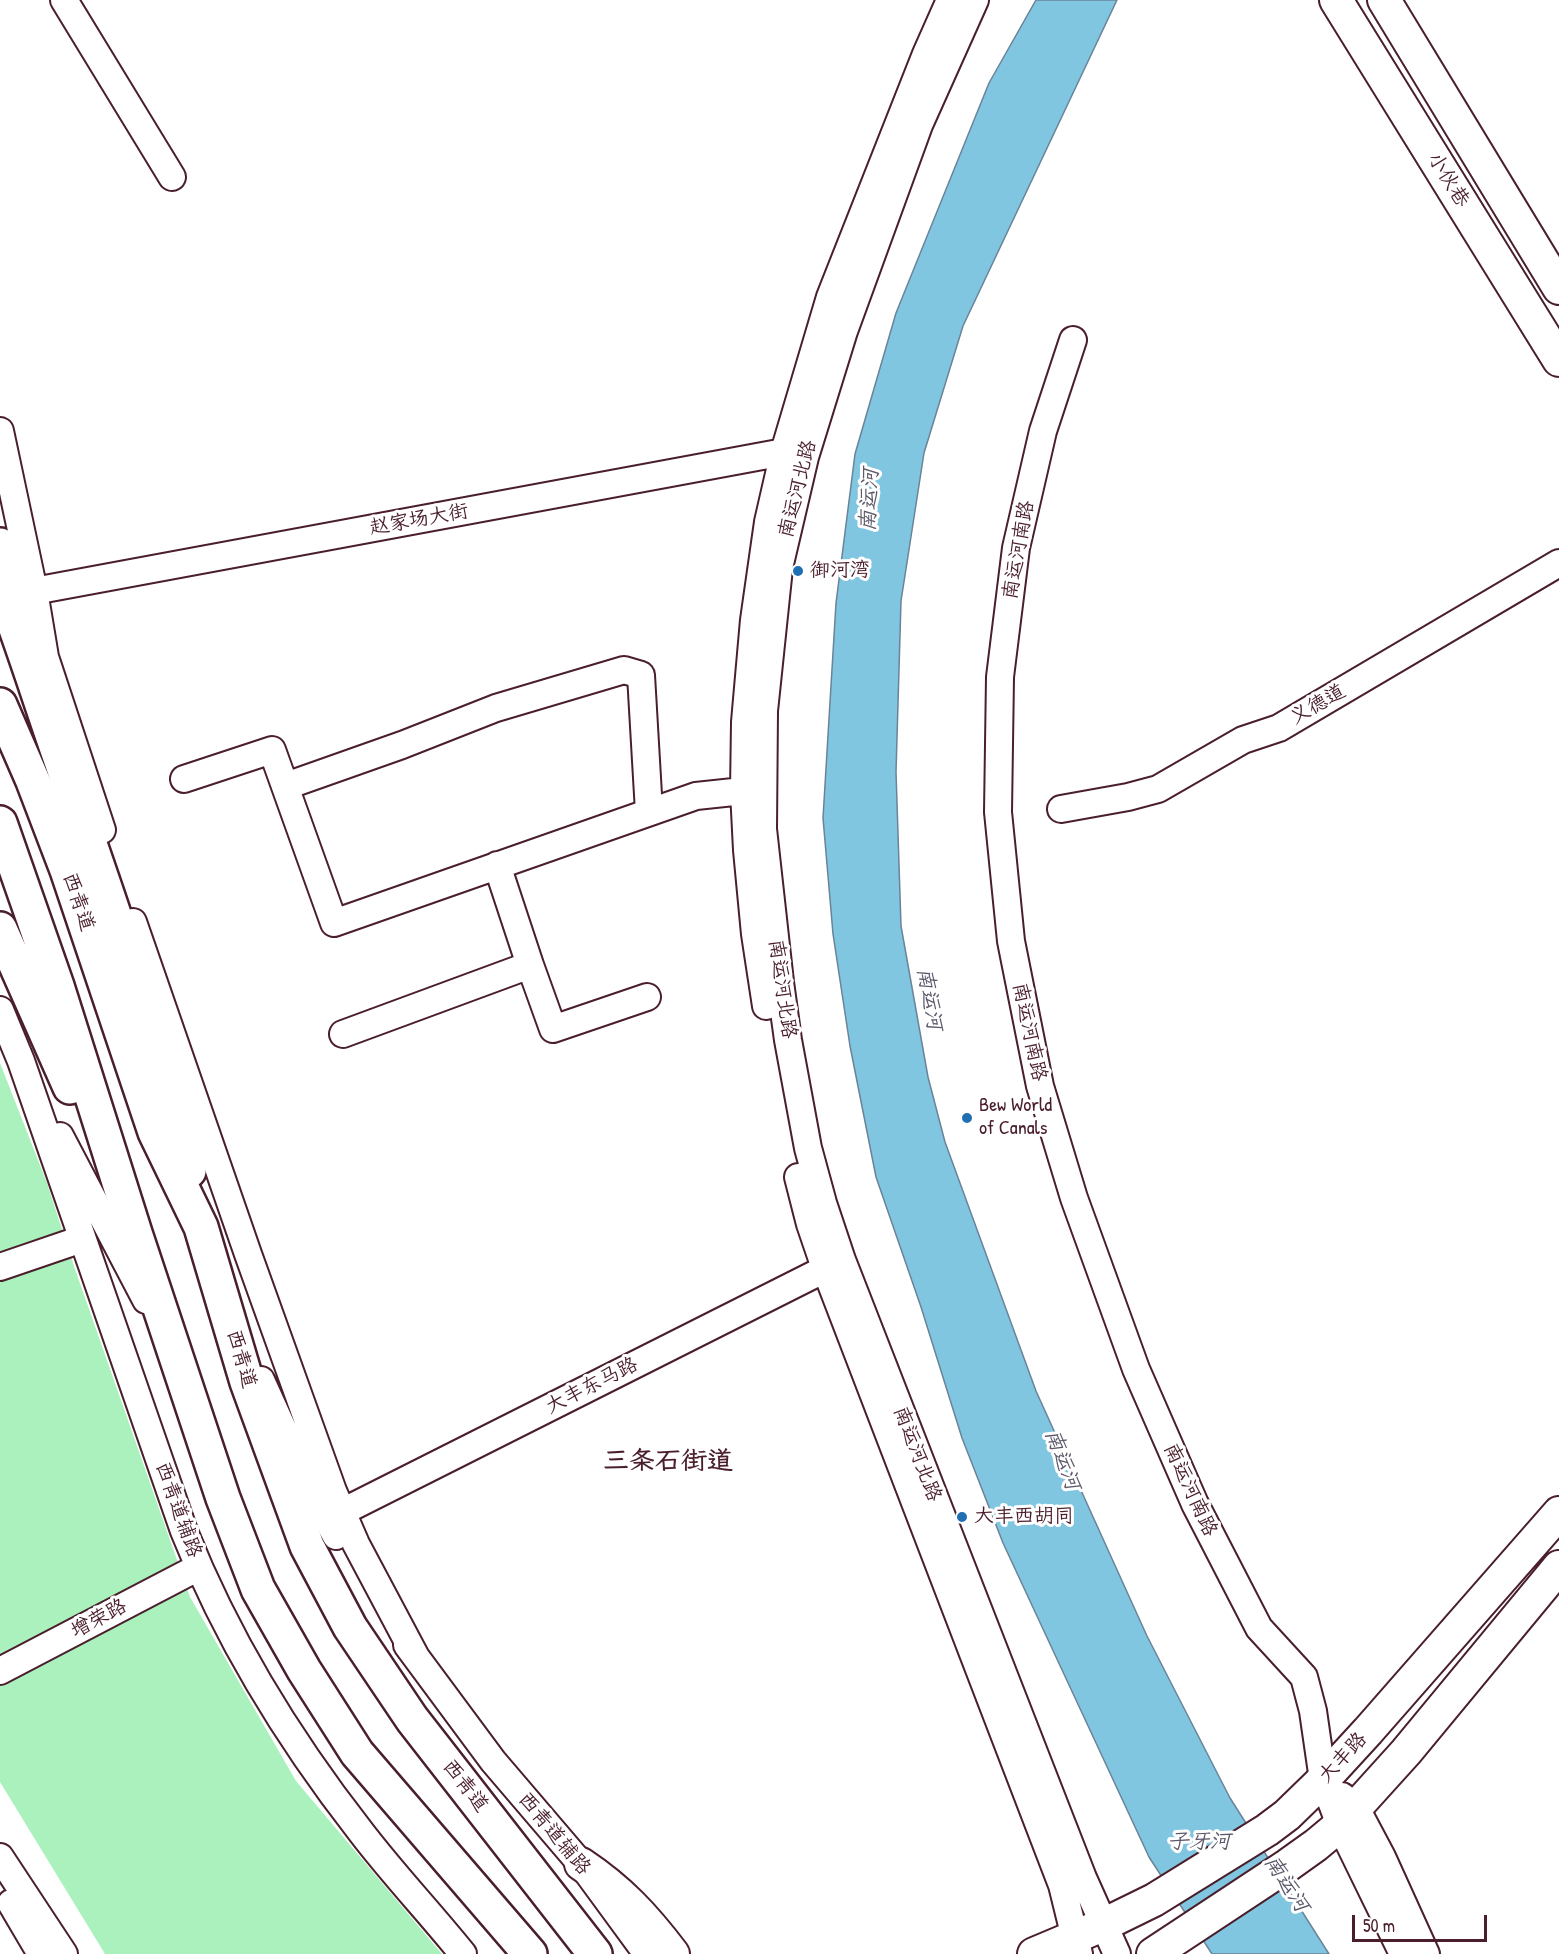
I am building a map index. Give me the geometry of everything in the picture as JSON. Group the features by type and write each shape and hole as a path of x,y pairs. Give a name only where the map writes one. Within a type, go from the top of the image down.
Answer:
{"highway":[{"path":"0,545 16,629"},
{"path":"0,585 129,961 176,1112 201,1227"},
{"name":"西青道","path":"0,705 33,781 67,870 155,1132 201,1227 247,1382 307,1546 350,1627 412,1719 595,1954"},
{"path":"0,823 57,986 135,1233 223,1498 258,1589 304,1670 357,1753 530,1954"},
{"path":"0,929 135,1233"}],"main road":[{"name":"小伙巷","path":"1336,0 1559,360"},
{"name":"小伙巷","path":"1384,0 1559,288"},
{"name":"大丰路","path":"1076,1945 1103,1925 1154,1900 1267,1830 1287,1815 1323,1780 1559,1513"},
{"path":"1166,1946 1288,1865 1316,1845 1348,1817 1406,1752 1559,1567"},
{"path":"580,1864 608,1882 649,1922 673,1954"},
{"path":"1034,1954 1076,1945"}],"street":[{"path":"64,0 172,177"},
{"name":"南运河北路","path":"794,455 830,297 926,54 951,0"},
{"name":"南运河北路","path":"975,0 919,125 844,332 768,522 754,620 745,722 753,790 763,829 788,1040 833,1264 1062,1885 1076,1945"},
{"name":"南运河南路","path":"1073,340 1043,431 1016,548 1000,677 998,812 1011,941 1040,1086 1074,1198 1136,1369 1195,1504 1259,1628 1304,1677 1313,1711 1323,1780"},
{"path":"0,431 34,591 45,657 110,853 252,1265 333,1491 356,1544 416,1657"},
{"name":"赵家场大街","path":"34,591 794,455"},
{"name":"义德道","path":"1061,809 1158,789 1244,740 1279,728 1559,563"},
{"path":"286,786 402,745 496,708 624,670 641,675 649,812"},
{"path":"184,779 272,750 334,923 696,796 753,790"},
{"path":"497,865 553,1029 647,998"},
{"path":"343,1034 530,965"},
{"name":"西青道辅路","path":"0,1010 21,1061 184,1531 226,1623 266,1695 314,1768 361,1833 463,1954"},
{"path":"21,1061 177,1359"},
{"path":"0,1252 80,1232"},
{"path":"0,1267 80,1232"},
{"name":"南运河北路","path":"833,1264 1083,1878 1117,1954"},
{"name":"大丰东马路","path":"342,1512 833,1264"},
{"path":"226,1306 309,1486 347,1557 377,1605 416,1657"},
{"name":"增荣路","path":"0,1671 199,1567"},
{"name":"西青道辅路","path":"416,1657 493,1761 580,1864 647,1954"},
{"path":"1323,1780 1348,1817 1382,1857 1426,1954"},
{"path":"1348,1817 1403,1954"},
{"path":"0,1857 64,1954"},
{"path":"0,1883 41,1954"}],"green space":[{"path":"0,1063 47,1183 190,1597 296,1781 442,1954 105,1954 0,1782"}],"water":[{"name":"子牙河","path":"1036,0 1117,0 963,326 924,453 901,601 896,772 901,926 928,1077 945,1142 1036,1391 1147,1636 1230,1798 1329,1954 1212,1954 1149,1857 1003,1543 962,1438 921,1307 876,1177 850,1046 833,934 823,818 836,603 855,454 896,313 989,83"}],"place":[{"name":"御河湾","path":"798,571"},
{"name":"Bew World of Canals","path":"967,1118"},
{"name":"大丰西胡同","path":"962,1517"}],"district":[{"name":"三条石街道","path":"668,1462"}],"water label":[{"name":"南运河","path":"870,500"},
{"name":"南运河","path":"929,999"},
{"name":"南运河","path":"1062,1460"},
{"name":"南运河","path":"1286,1884"}]}
